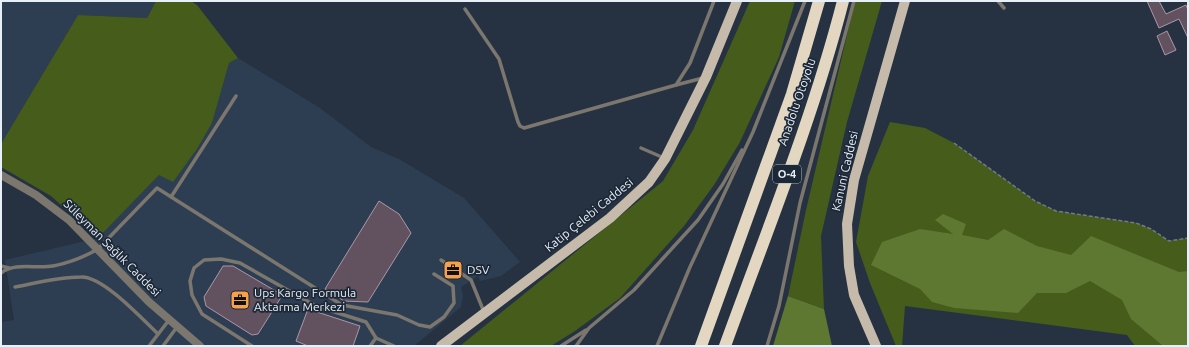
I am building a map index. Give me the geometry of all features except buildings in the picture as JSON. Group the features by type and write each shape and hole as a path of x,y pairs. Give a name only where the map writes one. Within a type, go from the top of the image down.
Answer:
{"highway":[{"name":"Anadolu Otoyolu","path":"701,346 787,108 819,1"},
{"name":"Anadolu Otoyolu","path":"725,346 792,162 836,29 843,1"}],"main road":[{"name":"Katip Çelebi Caddesi","path":"441,346 610,218 649,182 665,159 706,77 736,1"},
{"name":"Kanuni Caddesi","path":"876,346 854,296 849,266 847,224 854,180 905,1"}],"street":[{"name":"Süleyman Sağlık Caddesi","path":"1,175 52,206 98,249 148,302 200,346"}],"lane":[{"path":"676,85 690,63 714,1"},
{"path":"657,346 690,267 753,132 805,1"},
{"path":"767,346 786,278 800,203 854,1"},
{"path":"998,1 1004,8"},
{"path":"465,9 499,60 518,122 520,126 524,128 706,77"},
{"path":"171,197 236,96"},
{"path":"561,346 589,328 634,290 698,220 722,184 753,132"},
{"path":"641,148 665,159"},
{"path":"1,266 10,268 40,267 59,264 77,259 98,249 157,188 342,305 397,315 420,325 430,327 444,317 454,303 453,286 434,274"},
{"path":"252,346 202,314 192,295 190,281 194,268 204,260 221,259 240,263 316,306 366,322 376,338 394,346"},
{"path":"441,260 471,280 484,313"},
{"path":"1,273 10,268"},
{"path":"14,287 82,276 93,279 105,286 158,334"},
{"path":"149,346 169,320"},
{"path":"163,346 177,327"},
{"path":"576,346 589,328"},
{"path":"370,346 376,338"}],"path":[{"path":"954,143 1035,201 1056,211 1136,223 1151,229 1169,241 1188,238"}],"shaded area":[{"path":"1,1 156,1 147,18 78,15 1,144"},
{"path":"238,58 320,108 371,147 399,159 464,198 520,262 501,276 480,281 478,276 461,287 463,296 461,307 414,346 1,346 1,322 14,320 5,260 98,238 159,175 173,181 197,149 212,123 229,63"}],"green space":[{"path":"156,1 191,1 197,5 238,58 229,63 212,123 197,149 173,182 159,175 98,238 51,196 1,167 1,144 78,15 147,18"},
{"path":"750,1 795,1 779,57 740,142 714,185 684,226 620,298 575,331 551,346 460,346 663,181 693,130"},
{"path":"855,1 882,1 847,122 821,236 824,309 788,296 806,210"},
{"path":"890,122 925,128 954,143 1035,201 1056,211 1136,223 1151,229 1169,241 1188,238 1188,346 1135,346 1127,335 905,306 902,346 896,346 870,283 856,242 868,176"},
{"path":"943,214 966,224 962,235 988,240 1004,229 1037,246 1071,255 1091,236 1179,272 1188,271 1188,346 1163,346 1131,319 1122,300 1090,281 1066,293 1037,293 1018,313 954,308 932,302 920,289 871,265 882,242 920,229 953,234 935,220"},
{"path":"788,296 824,309 832,346 773,346"}],"place":[{"name":"DSV","path":"453,270"},
{"name":"Ups Kargo Formula Aktarma Merkezi","path":"240,300"}]}
